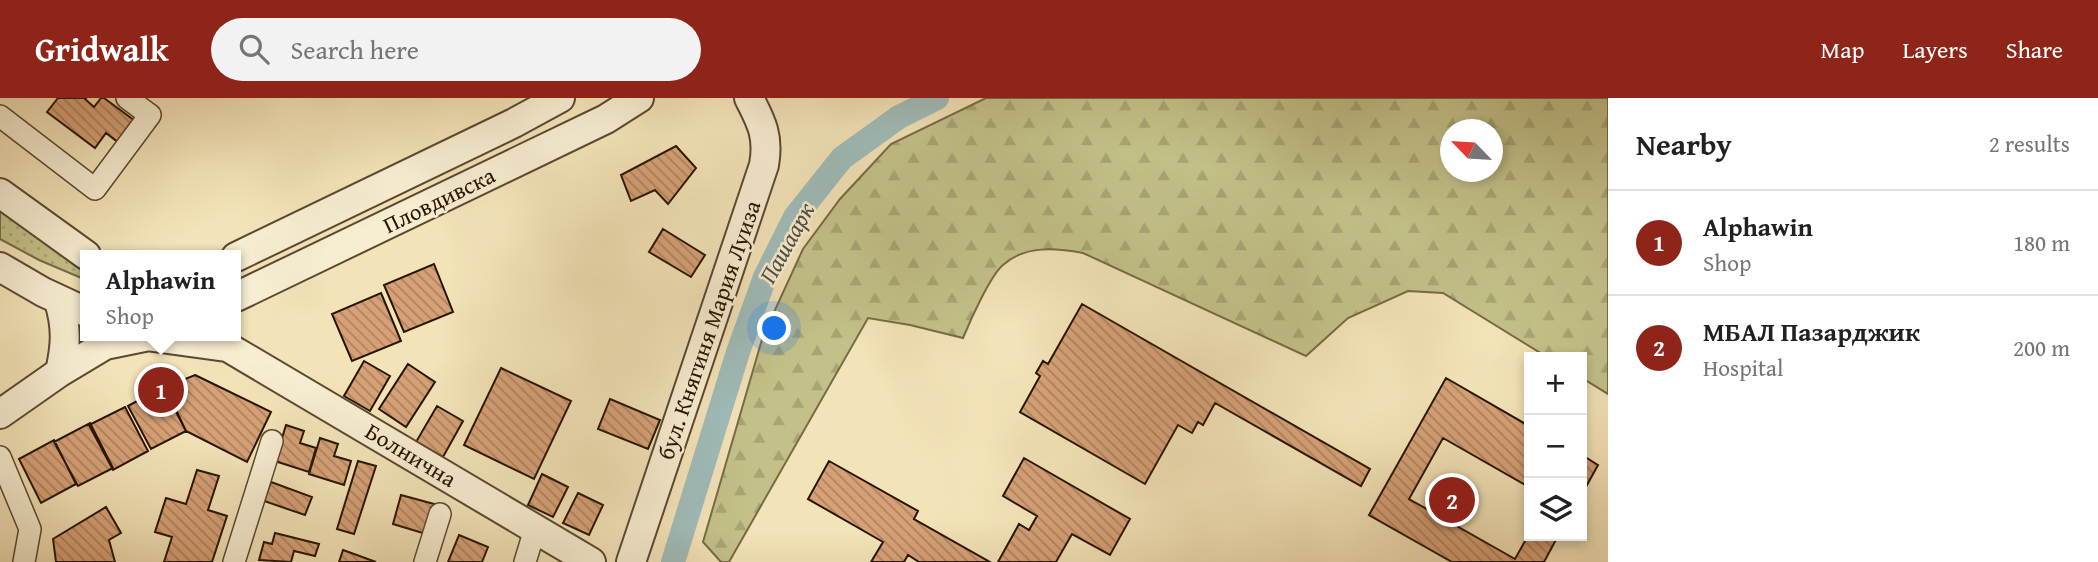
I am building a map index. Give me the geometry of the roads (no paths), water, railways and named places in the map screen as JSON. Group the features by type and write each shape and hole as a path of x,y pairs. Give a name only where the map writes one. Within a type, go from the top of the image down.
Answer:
{"street":[{"path":"0,116 94,189 150,115 127,98"},
{"name":"Пловдивска","path":"241,255 514,123 560,98"},
{"name":"Пловдивска","path":"241,295 606,119 639,98"},
{"name":"бул. Княгиня Мария Луиза","path":"631,562 764,165 767,147 764,128 750,98"},
{"path":"0,193 80,252"},
{"path":"0,267 59,301 80,310"},
{"path":"59,301 65,324 65,351 60,372"},
{"path":"0,414 106,341"},
{"name":"Болнична","path":"220,342 591,562"},
{"path":"234,562 272,441"},
{"path":"0,457 30,529 24,562"},
{"path":"425,562 440,514"},
{"path":"525,562 536,529"}],"waterway":[{"name":"Пашаарк","path":"673,562 738,352 765,277 795,217 842,158 899,117 937,98"}],"place":[{"name":"Alphawin","path":"161,390"},
{"name":"МБАЛ Пазарджик","path":"1452,500"}]}
